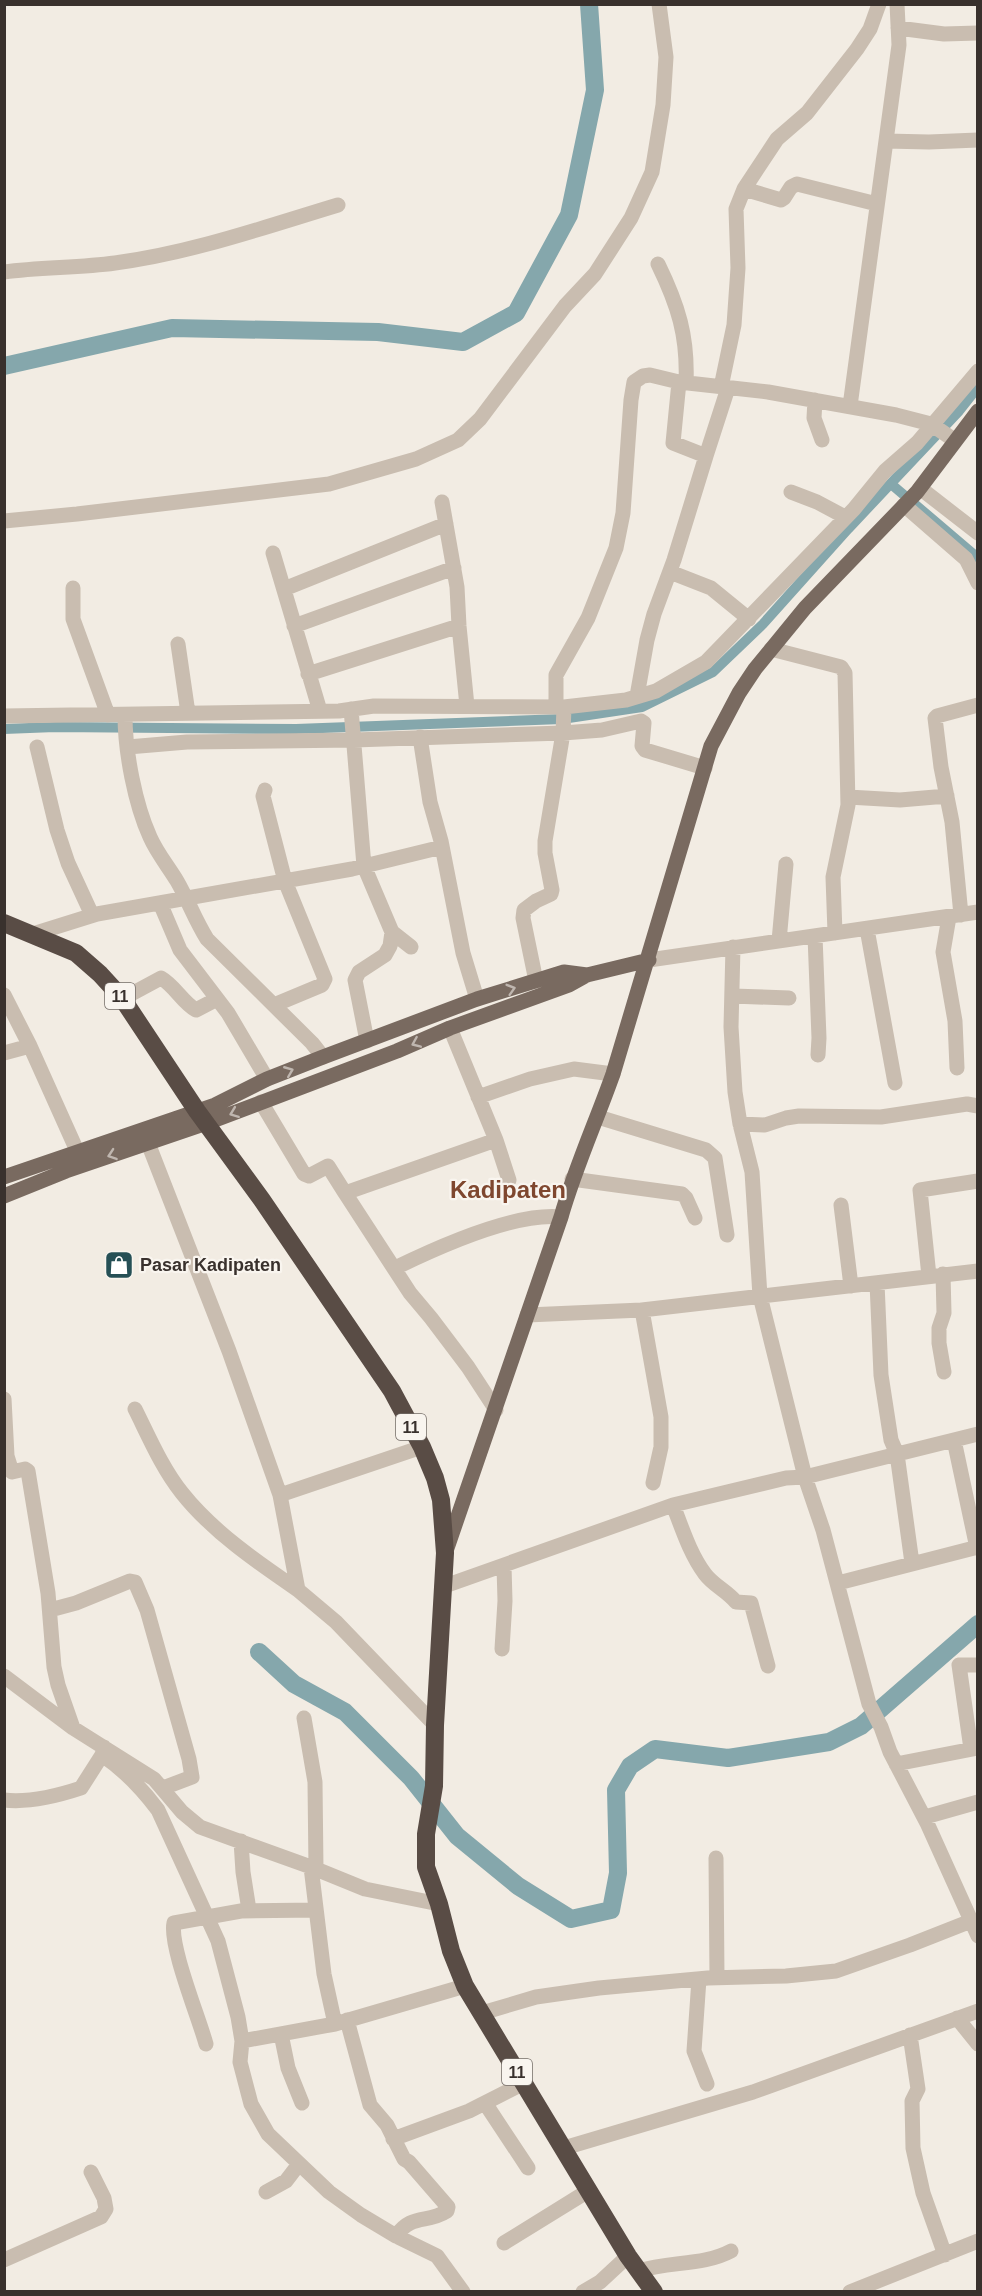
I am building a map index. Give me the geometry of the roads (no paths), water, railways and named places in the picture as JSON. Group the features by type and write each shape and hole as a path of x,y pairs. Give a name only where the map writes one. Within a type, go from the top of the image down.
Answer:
{"highway":[{"name":"11","path":"4,923 76,953 100,974 122,999 392,1391 422,1447 441,1500 445,1553 435,1725 434,1786 426,1834 426,1867 439,1904 451,1951 465,1986 628,2256 654,2292"}],"main road":[{"path":"445,1553 496,1410 572,1179 613,1074 649,960 711,746 739,693 771,650 805,608 912,497 942,432 978,411"},
{"path":"4,1178 78,1153 261,1102 397,1051 450,1028 569,985 587,975 649,960"},
{"path":"4,1196 66,1171 148,1143 202,1117 267,1080 323,1057 477,999 564,972 587,975"}],"street":[{"path":"4,521 329,484 416,459 458,440 480,419 565,306 595,274 631,218 652,172 663,105 666,57 659,4"},
{"path":"637,696 646,640 706,456 724,387 734,325 738,268 736,209 744,189 777,139 807,113 857,49 870,29 879,4"},
{"path":"850,406 898,45 897,4"},
{"path":"898,28 944,34 978,33"},
{"path":"886,141 978,140"},
{"path":"744,189 779,200 784,198 791,187 797,184 877,204"},
{"path":"4,272 114,263 155,255 214,242 338,205"},
{"path":"658,264 675,300 687,357 673,443 706,456"},
{"path":"942,432 942,416 953,399 978,371"},
{"path":"536,981 523,918 524,910 536,900 551,894 552,890 545,854 545,841 562,718 556,675 588,618 616,548 623,513 634,382 643,376 650,375 682,382 768,392 896,415 942,432"},
{"path":"815,400 814,418 822,440"},
{"path":"128,746 187,742 420,737 562,718 656,691 706,662 845,517 885,471 917,442 942,432"},
{"path":"791,492 817,502 845,517"},
{"path":"912,497 978,533"},
{"path":"912,497 966,559 978,583"},
{"path":"442,502 454,568 467,706"},
{"path":"284,589 446,524"},
{"path":"273,553 320,711"},
{"path":"294,626 454,568"},
{"path":"670,572 711,588 749,619"},
{"path":"73,588 73,619 108,715"},
{"path":"308,674 459,626"},
{"path":"178,645 188,712"},
{"path":"771,650 842,668 845,673 848,797 833,877 835,933"},
{"path":"957,1068 955,1022 943,952 955,916 947,796 935,718 978,705"},
{"path":"4,716 108,715 125,717 188,712 352,711 374,706 467,706 562,718 602,730 644,721 643,748 705,768"},
{"path":"352,711 364,866 392,932 411,946"},
{"path":"125,717 141,816 159,855 178,882 207,939 323,1057"},
{"path":"420,737 430,802 442,847 463,953 477,999"},
{"path":"38,747 64,852 92,915"},
{"path":"265,790 263,796 285,881 325,979 322,985 274,1005"},
{"path":"848,797 900,800 947,796"},
{"path":"33,934 92,915 364,866 442,847"},
{"path":"779,941 786,864"},
{"path":"160,903 180,950 228,1013 267,1080"},
{"path":"649,960 978,912"},
{"path":"867,928 895,1083"},
{"path":"367,1041 355,980 360,972 386,955 392,932"},
{"path":"815,936 818,1055"},
{"path":"734,947 731,1027 735,1092 752,1172 760,1296 805,1477 838,1583 869,1704 896,1764 925,1818 978,1936"},
{"path":"122,999 161,978 170,983 195,1010 217,999"},
{"path":"4,995 30,1046 78,1153"},
{"path":"732,996 789,998"},
{"path":"450,1028 496,1140 509,1180"},
{"path":"4,1053 30,1046"},
{"path":"478,1097 574,1069 613,1074"},
{"path":"261,1102 304,1174 309,1176 328,1166 410,1293 468,1367 496,1410"},
{"path":"740,1124 765,1125 799,1116 870,1118 967,1104 978,1106"},
{"path":"598,1117 706,1150 715,1158 727,1235"},
{"path":"345,1193 496,1140"},
{"path":"148,1143 229,1351 280,1495 298,1590"},
{"path":"572,1179 682,1194 687,1198 695,1218"},
{"path":"944,1372 939,1328 944,1313 921,1190 978,1181"},
{"path":"841,1205 851,1286"},
{"path":"395,1268 438,1247 476,1234 519,1221 550,1216 561,1217"},
{"path":"527,1315 642,1310 978,1271"},
{"path":"877,1283 881,1375 891,1440 897,1454 912,1563"},
{"path":"642,1310 661,1417 662,1447 653,1483"},
{"path":"135,1409 165,1469 182,1493 218,1530 257,1562 298,1590 336,1622 435,1725"},
{"path":"5,1411 8,1473 25,1469 28,1471 50,1610 58,1685 73,1728"},
{"path":"442,1587 673,1505 786,1478 805,1477 978,1434"},
{"path":"838,1583 977,1547 954,1440"},
{"path":"280,1495 422,1447"},
{"path":"673,1505 690,1548 705,1575 728,1592 736,1602 751,1603 768,1666"},
{"path":"502,1649 505,1601 504,1566"},
{"path":"50,1610 76,1603 130,1581 135,1582 147,1610 192,1776 163,1788"},
{"path":"896,1764 974,1748 959,1665 962,1663 978,1665"},
{"path":"5,1672 103,1751 158,1810 218,1941 229,1979 242,2041 240,2062 251,2104 268,2134 329,2192 396,2236 437,2256 464,2292"},
{"path":"304,1718 315,1782 313,1868 324,1974 370,2105 387,2125 404,2159 446,2203 447,2207 447,2211 441,2216 408,2223 396,2236"},
{"path":"103,1751 136,1767 163,1788 182,1812 200,1827 365,1889 439,1904"},
{"path":"4,1800 18,1802 34,1800 81,1788 103,1751"},
{"path":"135,1784 136,1767"},
{"path":"925,1818 978,1802"},
{"path":"241,1841 249,1910"},
{"path":"716,1858 717,1978"},
{"path":"206,2044 178,1954 173,1927 176,1922 249,1910 316,1910"},
{"path":"482,2013 546,1996 599,1988 699,1979 786,1976 836,1971 970,1920"},
{"path":"699,1979 694,2051 707,2085"},
{"path":"242,2041 341,2022 465,1986"},
{"path":"564,2148 753,2092 978,2011"},
{"path":"957,2018 978,2044"},
{"path":"281,2034 288,2068 302,2103"},
{"path":"910,2035 918,2089 912,2101 913,2148 924,2193 945,2255"},
{"path":"393,2139 469,2111 524,2083"},
{"path":"485,2103 528,2168"},
{"path":"266,2192 286,2181 299,2164"},
{"path":"4,2260 101,2217 106,2209 104,2198 91,2172"},
{"path":"504,2243 588,2191"},
{"path":"850,2292 978,2241"},
{"path":"639,2271 657,2265 716,2259 731,2252"},
{"path":"583,2292 600,2282 628,2256"}],"waterway":[{"path":"4,366 172,328 378,332 463,342 516,313 569,215 595,90 589,4"},
{"path":"4,729 55,727 296,729 562,719 642,707 713,672 763,624 959,411 978,387"},
{"path":"891,484 978,558"},
{"path":"259,1652 294,1684 345,1712 411,1778 457,1836 518,1886 571,1919 611,1910 618,1873 616,1790 630,1766 655,1749 728,1758 829,1742 861,1726 978,1624"}],"place":[{"name":"Pasar Kadipaten","path":"119,1265"}],"district":[{"name":"Kadipaten","path":"508,1189"}]}
